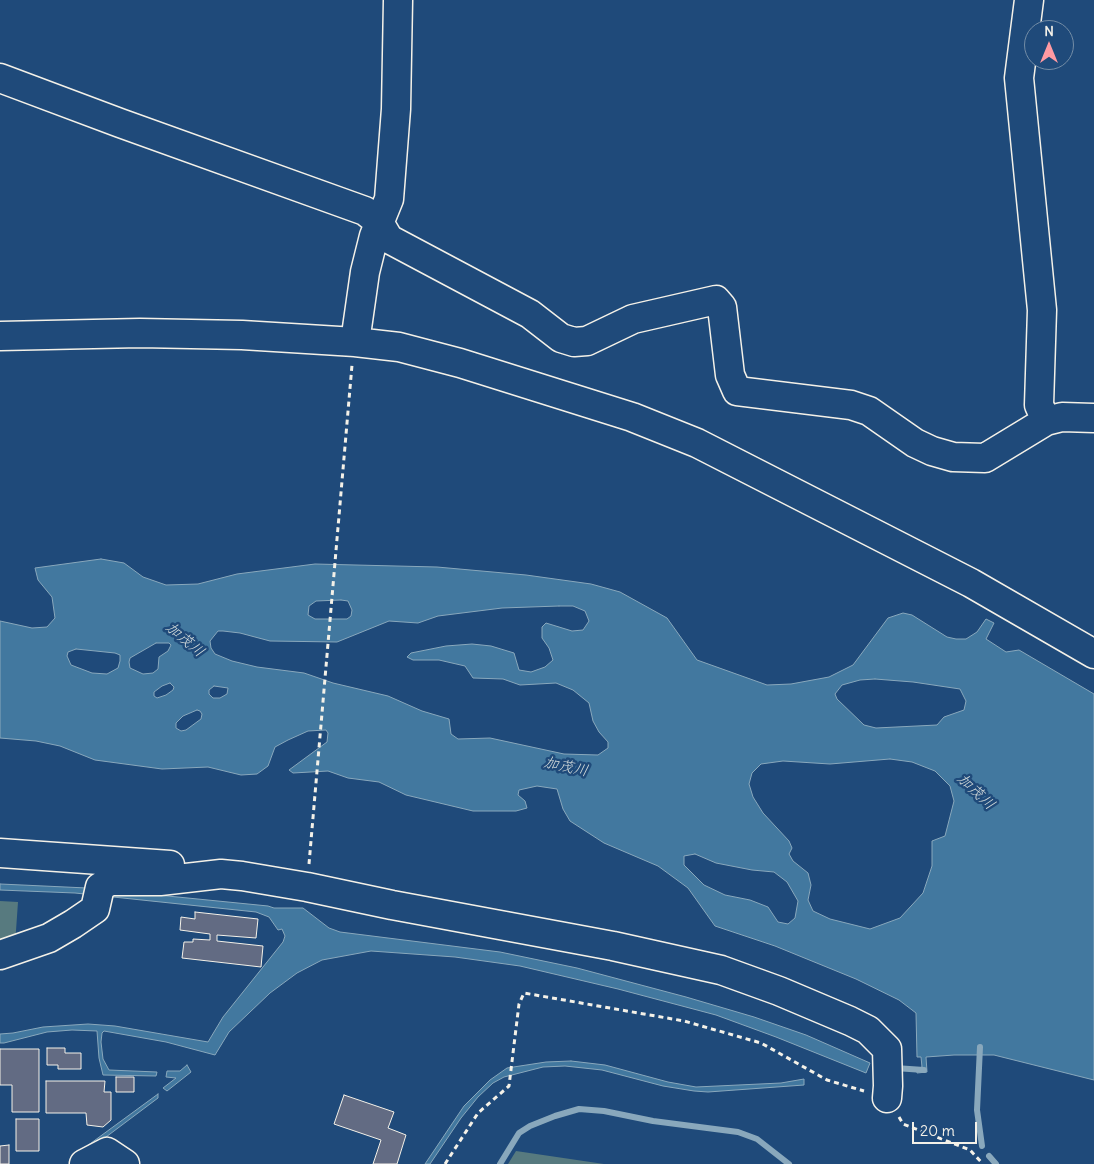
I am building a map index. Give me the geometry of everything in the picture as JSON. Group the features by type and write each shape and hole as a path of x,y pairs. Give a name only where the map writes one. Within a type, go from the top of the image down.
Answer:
{"street":[{"path":"354,352 365,272 379,222 389,199 396,109 398,0"},
{"path":"1029,0 1019,78 1042,310 1039,405 1046,420"},
{"path":"0,78 365,212 379,222 389,239 530,314 561,338 574,342 587,341 634,319 716,300 722,307 730,375 737,391 850,405 869,412 915,443 932,451 953,457 985,458 1046,420 1062,416 1094,418"},
{"path":"0,336 140,333 242,335 354,352 399,347 460,363 632,416 697,443 971,582 1094,654"},
{"path":"0,853 182,865 221,874 307,887 401,907 613,946 721,970 780,990 850,1020 868,1030 887,1049 888,1086 886,1098"},
{"path":"0,955 49,938 95,910 100,887 110,881 160,881 221,874"},
{"path":"84,1164 107,1152 125,1164"}],"path":[{"path":"308,870 354,352"},
{"path":"444,1164 478,1113 510,1086 519,1004 524,993 684,1021 761,1043 827,1080 886,1098 904,1124 970,1150 983,1164"}],"green space":[{"path":"0,901 18,902 15,945 0,948"},
{"path":"516,1151 604,1164 508,1164"}],"water":[{"name":"加茂川","path":"101,559 124,563 143,577 166,585 198,584 237,574 315,564 437,567 526,575 591,584 620,592 667,618 697,660 767,685 791,684 829,677 853,665 888,618 903,613 912,615 947,637 956,639 966,639 977,632 986,619 994,623 986,639 1006,652 1019,650 1094,694 1094,1080 994,1055 926,1057 927,1072 917,1073 917,1069 922,1067 921,1057 917,1057 916,1013 899,1000 856,979 775,946 715,926 688,888 658,866 604,843 570,821 563,809 557,789 537,786 519,790 518,795 525,801 527,808 516,811 473,811 406,795 379,782 348,778 328,771 293,773 289,770 327,742 328,733 326,730 308,731 288,740 275,747 268,766 257,774 241,775 208,767 162,769 95,760 60,746 36,741 0,738 0,621 32,628 47,627 55,618 52,597 38,580 35,568","holes":["341,600 348,601 352,610 351,616 347,619 315,619 308,615 309,606 316,601","573,606 585,611 589,621 583,630 572,631 546,623 542,627 542,638 549,648 553,660 545,667 531,672 519,670 514,653 491,646 472,644 446,646 411,653 407,657 413,660 439,660 465,666 473,678 503,679 520,685 556,683 573,690 589,703 593,721 599,732 608,742 608,748 598,755 564,754 490,738 458,739 451,734 449,719 422,711 388,696 333,683 304,673 257,667 232,661 215,654 211,648 210,641 218,631 223,631 240,633 270,641 337,642 389,621 418,623 438,616 502,608","156,643 169,643 171,645 168,651 159,657 158,669 153,673 143,674 130,668 130,658","76,649 115,653 120,655 120,661 118,668 107,674 92,673 71,665 67,656 68,652","875,679 913,682 960,689 966,701 964,710 944,717 937,725 876,728 864,725 837,699 835,694 842,685 860,680","170,683 174,687 166,695 157,698 154,696 154,692 162,686","214,686 228,688 227,694 220,698 213,698 209,694 209,690","197,710 202,714 201,719 186,730 181,731 176,728 176,723 183,716","890,759 912,762 935,771 950,786 954,801 945,836 932,841 932,866 923,893 900,918 870,929 830,919 813,911 808,900 811,885 808,873 793,861 789,854 792,848 789,841 763,813 753,797 749,784 752,773 761,764 783,761 830,764","695,854 716,863 774,872 787,882 798,901 795,918 788,924 778,922 768,907 750,900 725,895 704,885 684,865 684,856"]},
{"path":"0,884 87,888 274,908 303,908 329,928 340,932 500,952 577,968 686,997 806,1035 870,1063 866,1073 716,1015 520,966 455,957 371,951 322,960 297,973 270,993 229,1032 215,1055 166,1042 104,1031 101,1042 103,1059 109,1070 157,1072 156,1076 103,1075 99,1058 97,1031 47,1032 4,1043 0,1043 0,1034 43,1027 88,1024 115,1026 208,1042 223,1017 283,942 285,936 282,929 278,930 269,917 256,912 75,893 0,890"},
{"path":"571,1061 605,1065 668,1082 696,1087 781,1083 804,1079 804,1085 708,1092 663,1086 602,1070 565,1066 543,1067 504,1077 493,1083 478,1097 461,1118 430,1164 425,1164 464,1106 490,1080 507,1068 546,1062"},
{"path":"187,1065 191,1072 167,1091 163,1088 176,1078 166,1077 167,1071 180,1071"},
{"path":"158,1094 158,1098 90,1149 87,1146"}],"building":[{"path":"195,912 258,919 256,938 217,935 217,941 263,946 261,967 182,958 184,942 193,942 193,939 210,940 210,934 180,930 181,917 195,919"},
{"path":"47,1048 65,1048 65,1053 81,1053 81,1069 58,1069 58,1065 47,1065"},
{"path":"0,1049 39,1049 39,1112 12,1112 12,1085 0,1085"},
{"path":"116,1077 134,1077 134,1092 116,1092"},
{"path":"46,1081 105,1081 104,1092 111,1092 111,1120 103,1127 87,1125 86,1113 46,1113"},
{"path":"344,1095 394,1112 388,1128 406,1135 397,1164 373,1164 381,1140 334,1124"},
{"path":"16,1119 39,1119 39,1151 16,1151"},
{"path":"9,1145 9,1164 0,1164 0,1146"}],"waterway":[{"path":"980,1047 977,1110 982,1146"},
{"path":"895,1068 924,1070"},
{"path":"500,1164 519,1133 530,1126 579,1109 604,1111 653,1121 738,1132 757,1139 789,1164"},
{"path":"989,1156 996,1164"}]}
